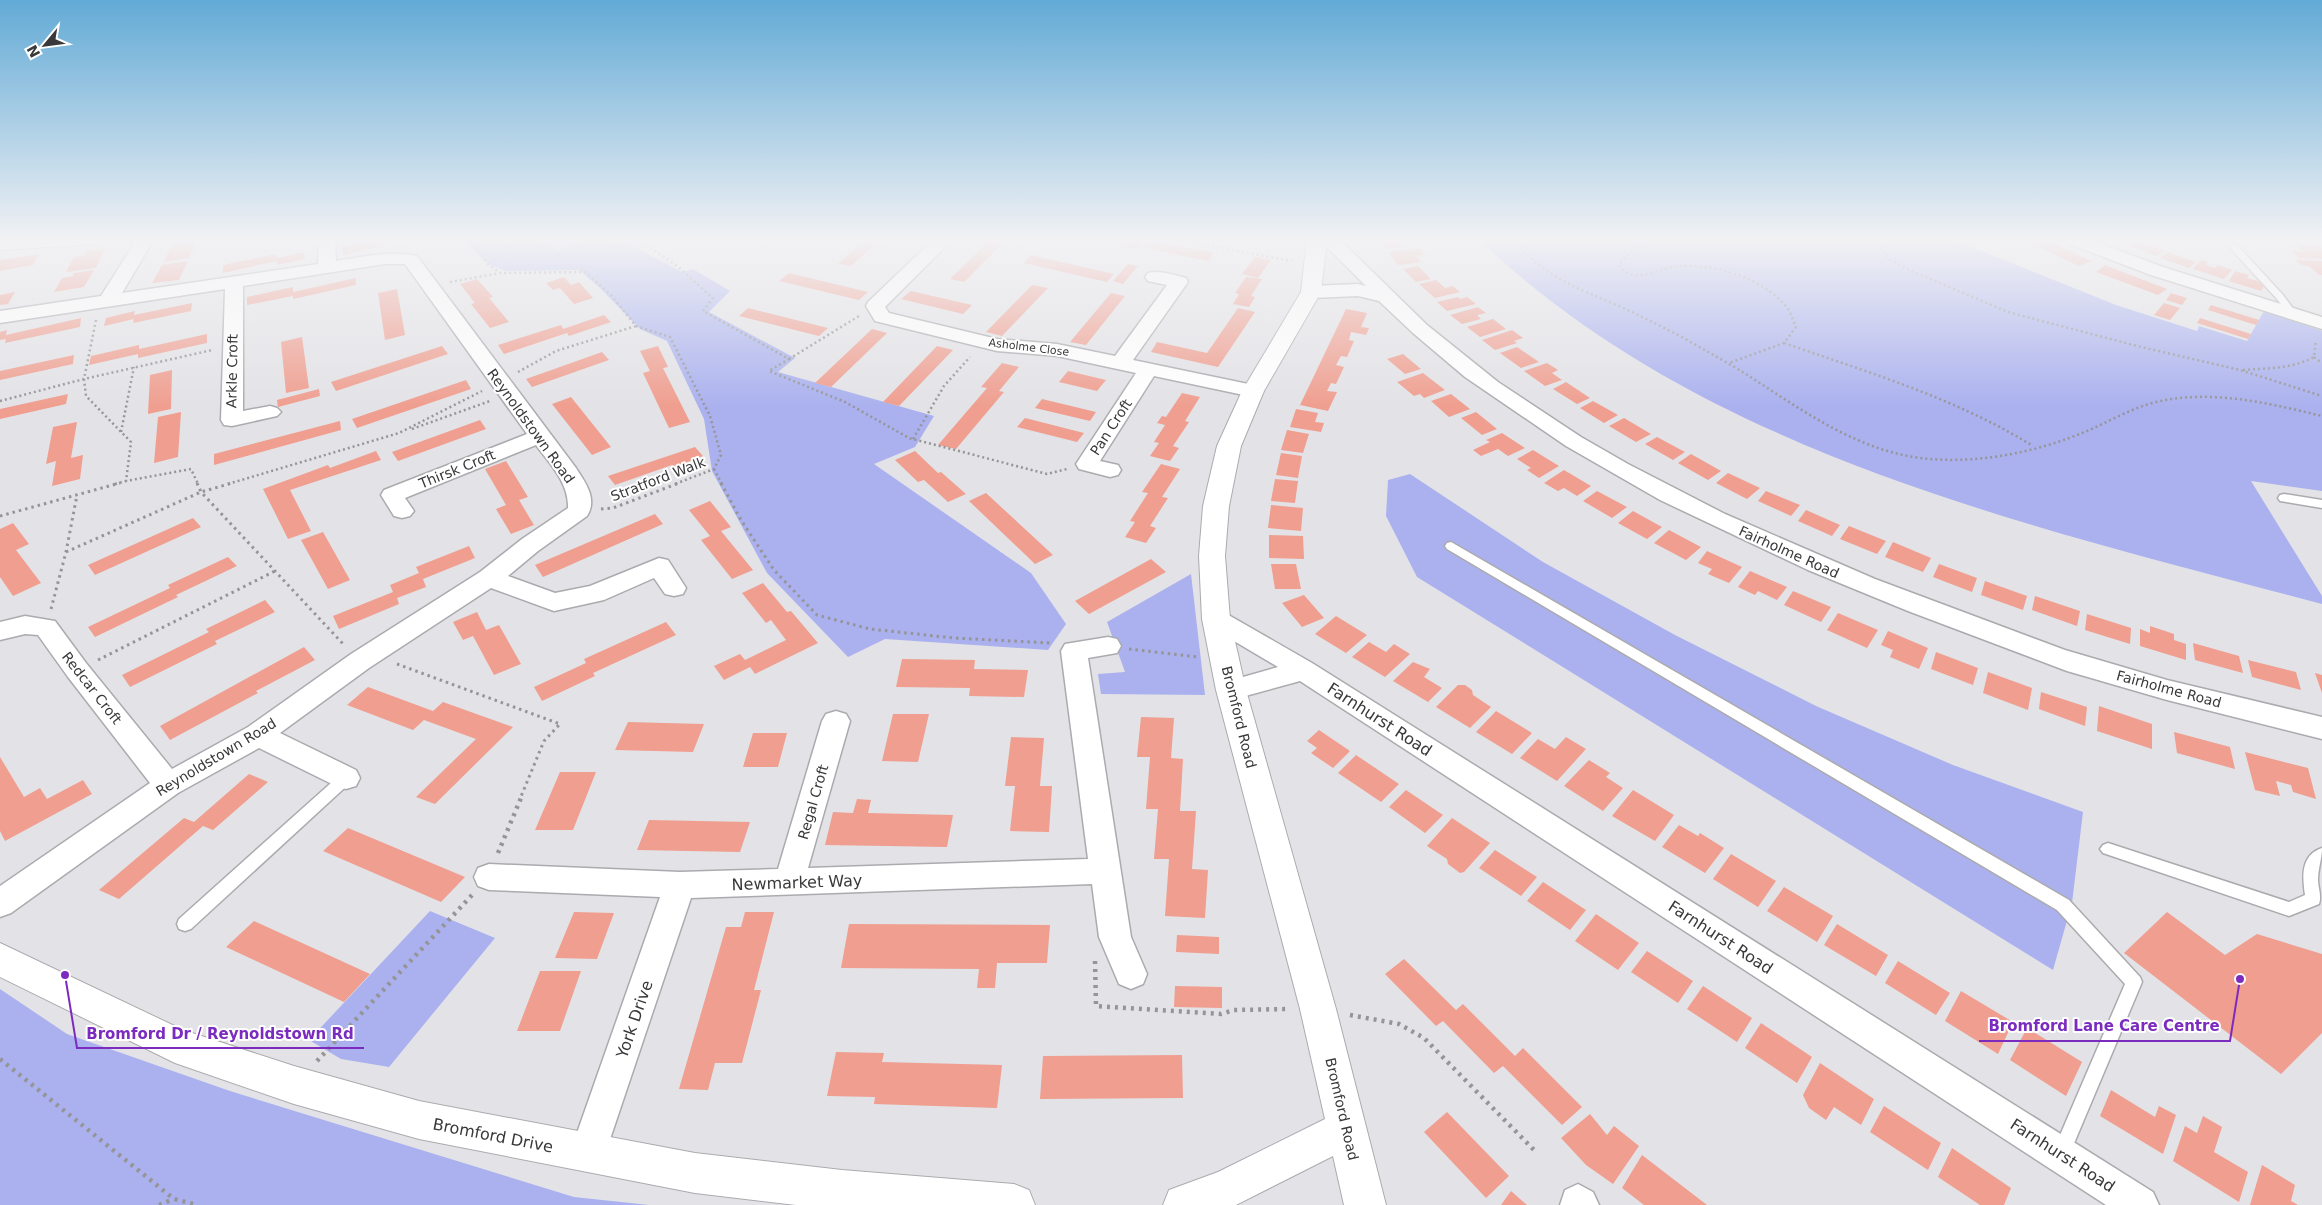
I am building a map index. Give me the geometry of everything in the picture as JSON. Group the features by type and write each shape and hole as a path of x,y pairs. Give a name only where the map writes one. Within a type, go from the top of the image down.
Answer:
{"street":[{"path":"108,300 111,295"},
{"name":"Reynoldstown Road","path":"0,317 146,295"},
{"name":"Arkle Croft","path":"234,295 232,420 270,412"},
{"name":"Reynoldstown Road","path":"0,904 168,785 258,735 360,661 489,578 530,545 579,511 580,494 568,473 438,295"},
{"path":"875,306 886,295"},
{"path":"1121,362 1169,295"},
{"name":"Bromford Road","path":"1309,295 1253,391 1229,446 1216,506 1212,556 1216,619 1231,690 1318,1009 1346,1129 1357,1202"},
{"path":"1380,295 1387,297"},
{"path":"2233,295 2320,323"},
{"name":"Fairholme Road","path":"1387,297 1458,361 1527,412 1592,451 1727,525 1838,574 1985,631 2077,664 2168,690 2322,728"},
{"name":"Asholme Close","path":"875,306 877,312 882,317 997,345 1057,350 1253,391"},
{"name":"Pan Croft","path":"1110,470 1087,464 1148,370"},
{"name":"Thirsk Croft","path":"402,511 392,495 540,436"},
{"path":"489,578 554,602 595,594 659,566 674,588"},
{"name":"Farnhurst Road","path":"1216,619 1303,670 2140,1205"},
{"path":"0,631 24,625 46,627"},
{"name":"Redcar Croft","path":"46,627 77,670 168,785"},
{"path":"1108,646 1074,651 1115,937 1131,974"},
{"path":"1231,690 1303,670"},
{"name":"Regal Croft","path":"789,882 836,721"},
{"path":"258,735 346,778"},
{"name":"Newmarket Way","path":"489,877 680,886 1105,871"},
{"name":"York Drive","path":"588,1153 680,886"},
{"name":"Bromford Drive","path":"0,959 175,1045 294,1085 419,1120 588,1153 715,1175 842,1190 1014,1205"},
{"path":"1184,1205 1228,1188 1346,1129"}],"lane":[{"path":"2278,295 2292,314"},
{"path":"2284,498 2322,504"},
{"path":"1451,546 2063,905 2134,982 2062,1154"},
{"path":"185,924 346,778"},
{"path":"2108,848 2289,909 2313,899 2316,884 2312,861 2322,854"}],"path":[{"path":"66,552 201,492 399,433 504,388 556,352 636,326 611,295"},
{"path":"710,295 713,298 703,311 789,359"},
{"path":"1593,295 1656,323 1728,363 1818,419 1863,442 1912,457 1940,460 1999,455 2085,432 2132,410 2157,401 2182,398 2245,401 2322,416"},
{"path":"1728,363 1784,343 1796,327 1787,307 1772,295"},
{"path":"1969,295 2008,312 2119,342 2240,370 2322,396"},
{"path":"108,300 98,310 84,378 86,396 131,442 126,481"},
{"path":"875,306 769,371 845,402 913,439 1047,474 1087,464"},
{"path":"2240,370 2281,368 2303,364 2314,357 2320,323"},
{"name":"Stratford Walk","path":"579,511 613,508 714,469 721,455 710,416 670,337 636,326"},
{"path":"913,439 944,386 984,342"},
{"path":"1784,343 1938,397 2004,426 2034,446"},
{"path":"0,401 84,378 232,346"},
{"path":"2314,357 2322,363"},
{"path":"121,432 134,367"},
{"path":"399,433 504,388"},
{"path":"0,516 126,481 191,469 201,492 360,661 384,659 560,724 544,740 489,877 294,1085"},
{"path":"714,469 741,520 774,570 817,615 870,629 954,638 1056,643 1074,651"},
{"path":"46,627 66,552 77,495"},
{"path":"77,670 275,571"},
{"path":"1108,646 1206,658"},
{"path":"1221,1014 1234,1010 1318,1009 1400,1024 1424,1038 1535,1151"},
{"path":"0,1059 174,1199 197,1205"},
{"path":"159,1205 174,1199"}],"shaded area":[{"path":"607,295 726,295 709,312 795,358 778,372 934,416 915,447 874,464 1031,573 1066,624 1048,650 885,639 848,657 767,573 712,471 704,419 667,341 640,329"},
{"path":"1546,295 2092,295 2197,331 2199,326 2247,341 2264,311 2322,331 2322,491 2251,481 2322,596 2322,604 2098,544 1986,511 1875,473 1768,429 1665,376 1568,313"},
{"path":"1410,474 1543,562 1675,635 1816,706 1953,765 2083,812 2072,903 2053,970 1417,577 1386,516 1388,480"},
{"path":"1191,574 1205,695 1101,694 1098,674 1125,672 1107,622"},
{"path":"430,911 495,938 389,1067 341,1059 309,1040"},
{"path":"0,989 67,1034 230,1091 574,1197 649,1205 0,1205"}],"building":[{"path":"0,295 13,295 8,304 0,305"},
{"path":"255,295 310,295 293,299 293,296 247,305 247,297"},
{"path":"378,295 398,295 405,335 385,340"},
{"path":"469,295 491,295 493,297 489,298 509,322 490,328 471,304 475,303"},
{"path":"566,295 591,295 593,298 574,304"},
{"path":"839,295 864,295 859,300"},
{"path":"906,295 929,295 972,305 963,314 901,299"},
{"path":"1022,295 1041,295 1002,336 986,332"},
{"path":"1109,295 1125,296 1086,345 1070,342"},
{"path":"1238,295 1255,297 1249,307 1233,304"},
{"path":"1432,295 1447,295 1435,298"},
{"path":"2169,295 2187,298 2182,305 2166,300"},
{"path":"1458,297 1460,299 1467,297 1476,304 1447,311 1437,302"},
{"path":"192,303 191,311 133,323 134,319 104,326 106,318 135,311 134,315"},
{"path":"2164,303 2180,308 2170,320 2154,315"},
{"path":"2211,305 2259,320 2256,325 2208,310"},
{"path":"1478,307 1486,313 1477,315 1481,319 1462,324 1450,315"},
{"path":"748,308 828,328 819,336 739,316"},
{"path":"1238,308 1255,312 1218,367 1151,352 1157,342 1207,353"},
{"path":"1346,309 1367,313 1361,327 1369,328 1366,335 1351,332 1349,340 1354,341 1347,357 1341,356 1336,365 1344,367 1336,384 1331,383 1327,391 1337,392 1328,411 1300,405"},
{"path":"604,315 611,322 569,336 567,333 504,354 498,345 561,325 563,329"},
{"path":"81,318 80,327 5,343 6,339 0,340 0,332 7,330 6,335"},
{"path":"2200,318 2251,334 2248,339 2197,323"},
{"path":"1493,319 1506,329 1480,337 1467,327"},
{"path":"872,329 887,333 831,387 815,383"},
{"path":"1512,330 1523,338 1514,341 1517,343 1495,350 1482,340"},
{"path":"207,334 207,343 138,358 138,354 89,365 91,356 139,345 139,349"},
{"path":"302,337 309,388 286,393 281,342"},
{"path":"442,346 448,354 336,391 331,382"},
{"path":"658,346 668,367 663,368 690,422 669,428 643,373 650,371 640,351"},
{"path":"937,346 953,350 899,406 883,402"},
{"path":"1517,347 1539,362 1521,368 1500,353"},
{"path":"602,352 609,360 532,387 526,379"},
{"path":"1403,354 1421,369 1405,374 1387,359"},
{"path":"74,355 73,364 0,380 0,371"},
{"path":"1002,363 1019,367 999,391 1004,392 956,449 938,445 987,388 981,387"},
{"path":"1547,363 1558,370 1552,373 1562,380 1545,386 1524,371"},
{"path":"172,370 171,409 148,414 150,375"},
{"path":"1068,371 1106,380 1097,391 1059,382"},
{"path":"1423,373 1445,390 1424,398 1420,394 1414,396 1397,382"},
{"path":"466,380 471,389 357,428 352,419"},
{"path":"1566,382 1590,398 1577,404 1553,389"},
{"path":"319,389 320,396 278,407 277,400"},
{"path":"1182,393 1200,397 1185,421 1189,422 1173,446 1179,448 1170,461 1150,456 1159,443 1154,442 1165,425 1157,423 1162,416 1166,417"},
{"path":"68,394 66,404 0,419 0,409"},
{"path":"1451,394 1470,409 1449,417 1431,401"},
{"path":"571,397 611,447 592,455 552,404"},
{"path":"1042,399 1096,412 1090,421 1035,408"},
{"path":"1593,401 1618,415 1604,423 1580,408"},
{"path":"1296,409 1318,413 1315,422 1324,423 1321,432 1290,427"},
{"path":"181,412 178,457 154,463 158,417"},
{"path":"1476,412 1497,429 1482,435 1461,418"},
{"path":"1025,418 1084,433 1077,442 1017,427"},
{"path":"1624,418 1651,434 1636,442 1609,426"},
{"path":"480,420 486,429 398,461 392,452"},
{"path":"340,421 341,430 214,465 214,454"},
{"path":"77,422 71,458 83,455 80,479 52,486 56,461 46,464 53,427"},
{"path":"1287,430 1309,434 1303,453 1281,450"},
{"path":"1502,433 1525,448 1508,456 1498,449 1481,456 1473,450 1490,442 1486,440"},
{"path":"1657,437 1685,452 1673,460 1645,444"},
{"path":"695,447 703,456 675,467 672,465 615,485 608,476"},
{"path":"1533,450 1559,466 1539,478 1527,470 1531,468 1517,459"},
{"path":"376,451 381,460 290,490 311,531 288,539 263,489 328,465 330,468"},
{"path":"915,451 938,473 941,472 966,494 948,502 924,480 918,482 895,460"},
{"path":"1281,453 1302,456 1298,478 1276,475"},
{"path":"1691,454 1721,471 1708,480 1678,463"},
{"path":"506,461 528,497 519,500 534,525 511,534 496,509 506,505 485,469"},
{"path":"1161,464 1180,469 1162,497 1168,498 1150,526 1156,528 1146,543 1125,537 1135,522 1130,521 1148,493 1142,492"},
{"path":"1564,470 1591,486 1577,496 1564,488 1558,491 1544,483"},
{"path":"1728,473 1760,488 1747,499 1716,483"},
{"path":"1275,479 1298,481 1295,503 1271,501"},
{"path":"1597,491 1627,507 1612,518 1583,501"},
{"path":"1766,491 1800,505 1791,516 1758,501"},
{"path":"986,493 1053,555 1035,564 969,501"},
{"path":"710,501 731,527 721,531 753,570 732,579 701,540 710,536 689,510"},
{"path":"1271,505 1303,508 1301,531 1268,528"},
{"path":"1806,510 1840,525 1832,536 1798,521"},
{"path":"1633,511 1662,527 1647,539 1618,523"},
{"path":"655,514 663,524 543,577 535,565"},
{"path":"193,518 201,527 95,575 88,565"},
{"path":"13,523 29,544 16,550 41,583 13,596 0,577 0,529"},
{"path":"1849,526 1886,541 1877,554 1840,539"},
{"path":"1669,530 1701,547 1686,560 1654,543"},
{"path":"323,532 350,580 328,589 301,540"},
{"path":"1269,535 1303,536 1304,559 1269,558"},
{"path":"1893,542 1931,558 1923,572 1885,557"},
{"path":"469,546 475,558 423,579 426,587 397,598 399,604 339,629 333,616 393,592 390,585 419,573 416,567"},
{"path":"1707,551 1742,567 1729,583 1708,574 1712,569 1698,563"},
{"path":"228,557 237,566 176,595 178,597 95,637 88,627 170,588 168,585"},
{"path":"1151,559 1166,572 1089,614 1075,601"},
{"path":"1271,564 1296,564 1301,589 1275,589"},
{"path":"1939,564 1977,578 1972,592 1933,577"},
{"path":"1750,571 1787,587 1777,600 1758,591 1755,595 1738,587"},
{"path":"1985,581 2027,596 2023,610 1981,595"},
{"path":"763,583 787,612 791,611 818,643 755,674 750,667 724,680 714,666 740,654 745,660 786,640 771,620 766,623 742,593"},
{"path":"1793,591 1831,607 1821,622 1784,605"},
{"path":"1304,595 1324,618 1302,627 1282,603"},
{"path":"2035,596 2080,611 2077,626 2032,610"},
{"path":"265,600 275,612 215,641 217,644 130,687 122,675 209,632 206,629"},
{"path":"477,612 486,630 499,625 521,664 494,675 473,636 463,640 453,622"},
{"path":"1838,613 1878,630 1867,648 1827,630"},
{"path":"2087,614 2131,628 2130,644 2085,630"},
{"path":"1336,616 1367,635 1346,653 1315,634"},
{"path":"666,622 676,635 593,673 595,676 542,701 534,687 586,663 584,659"},
{"path":"2150,626 2174,634 2174,640 2186,644 2186,660 2140,646 2140,629 2150,633"},
{"path":"1888,631 1928,648 1919,669 1890,657 1893,650 1881,645"},
{"path":"1369,642 1386,652 1394,644 1410,654 1385,677 1352,657"},
{"path":"2193,643 2239,656 2243,673 2195,660"},
{"path":"304,647 315,660 256,691 258,693 170,740 160,726"},
{"path":"1936,652 1978,668 1973,685 1931,669"},
{"path":"902,659 975,660 974,669 1028,670 1024,697 969,696 970,688 896,687"},
{"path":"2248,660 2296,672 2301,690 2252,677"},
{"path":"1413,662 1430,669 1424,677 1442,688 1428,702 1393,681"},
{"path":"1988,672 2032,688 2028,710 1983,693"},
{"path":"2315,673 2322,675 2322,693"},
{"path":"1458,685 1465,685 1472,690 1473,695 1491,707 1470,728 1436,707"},
{"path":"368,687 433,711 443,702 513,727 435,804 416,797 476,739 424,720 413,730 347,705"},
{"path":"2041,692 2087,707 2085,726 2039,709"},
{"path":"2099,706 2152,724 2152,749 2097,731"},
{"path":"1496,711 1532,733 1512,754 1476,732"},
{"path":"893,714 929,714 918,762 882,761"},
{"path":"1141,717 1174,718 1171,758 1183,759 1180,811 1196,811 1192,869 1208,870 1205,918 1165,916 1169,859 1154,859 1158,809 1146,809 1150,757 1137,757"},
{"path":"628,722 704,724 693,752 615,750"},
{"path":"1319,730 1350,751 1333,768 1311,753 1317,748 1307,741"},
{"path":"2174,732 2230,747 2235,769 2177,753"},
{"path":"753,733 787,733 778,767 743,767"},
{"path":"1011,737 1044,738 1040,786 1052,786 1049,832 1010,831 1015,786 1005,786"},
{"path":"1566,737 1586,749 1557,781 1520,758 1538,739 1555,749"},
{"path":"2245,752 2308,768 2316,799 2293,792 2291,785 2276,781 2280,796 2255,790"},
{"path":"1356,755 1399,784 1381,802 1338,773"},
{"path":"0,757 24,797 40,788 47,799 83,780 92,794 5,841 0,831"},
{"path":"1589,760 1610,773 1606,777 1623,788 1603,811 1564,786"},
{"path":"560,772 596,772 573,830 535,830"},
{"path":"249,774 268,782 213,830 203,826 119,899 99,890 184,818 194,822"},
{"path":"1406,790 1443,815 1425,833 1389,807"},
{"path":"1633,790 1674,815 1655,841 1612,816"},
{"path":"857,799 871,800 868,813 953,815 947,847 825,845 833,812 853,813"},
{"path":"1452,818 1490,843 1464,872 1460,873 1448,864 1447,859 1427,846"},
{"path":"649,820 750,822 740,852 637,850"},
{"path":"1679,825 1698,836 1700,833 1724,848 1705,873 1662,847"},
{"path":"348,828 465,877 441,902 323,851"},
{"path":"1495,850 1537,877 1521,896 1479,868"},
{"path":"1731,854 1776,881 1758,907 1713,879"},
{"path":"1543,882 1586,910 1570,930 1527,901"},
{"path":"1784,887 1833,916 1817,942 1767,911"},
{"path":"574,912 614,913 597,959 555,958"},
{"path":"745,912 774,912 754,990 761,990 742,1063 715,1063 708,1090 679,1089 726,927 741,927"},
{"path":"2167,912 2225,955 2257,934 2322,954 2322,1033 2281,1074 2124,953"},
{"path":"1596,914 1639,943 1618,970 1575,941"},
{"path":"254,921 370,974 344,1002 226,947"},
{"path":"849,924 1050,925 1047,963 997,963 995,988 977,988 979,969 841,968"},
{"path":"1837,924 1888,955 1876,976 1824,945"},
{"path":"1177,935 1219,937 1219,954 1176,952"},
{"path":"1647,951 1693,981 1678,1003 1631,972"},
{"path":"1404,959 1456,1010 1463,1004 1515,1056 1523,1048 1582,1107 1562,1125 1503,1066 1494,1073 1443,1021 1436,1026 1385,974"},
{"path":"1898,961 1950,993 1936,1015 1885,983"},
{"path":"540,971 581,971 560,1031 517,1031"},
{"path":"1175,986 1222,987 1222,1008 1174,1007"},
{"path":"1703,986 1752,1018 1737,1042 1687,1009"},
{"path":"1961,991 2013,1022 1998,1054 1945,1021"},
{"path":"1761,1023 1812,1057 1797,1083 1745,1048"},
{"path":"2027,1028 2082,1062 2066,1096 2010,1060"},
{"path":"836,1052 884,1053 882,1062 1002,1065 997,1108 874,1104 875,1097 827,1096"},
{"path":"1182,1055 1183,1098 1040,1099 1043,1056"},
{"path":"1820,1063 1874,1099 1861,1125 1834,1107 1826,1120 1809,1108 1803,1095"},
{"path":"2111,1090 2155,1117 2159,1106 2176,1115 2163,1154 2100,1116"},
{"path":"1884,1106 1941,1143 1928,1170 1870,1132"},
{"path":"1447,1112 1509,1176 1486,1198 1424,1132"},
{"path":"1590,1114 1607,1135 1614,1126 1639,1146 1613,1184 1586,1165 1561,1138"},
{"path":"2203,1116 2222,1127 2214,1152 2248,1172 2239,1202 2173,1161 2185,1126 2197,1133"},
{"path":"1952,1148 2011,1188 2004,1205 1980,1205 1938,1177"},
{"path":"1642,1155 1707,1205 1644,1205 1622,1188"},
{"path":"2262,1165 2295,1185 2291,1201 2298,1205 2250,1205"},
{"path":"1511,1191 1527,1205 1501,1205"}],"place":[{"name":"Bromford Dr / Reynoldstown Rd","path":"65,975"},
{"name":"Bromford Lane Care Centre","path":"2240,979"}]}
